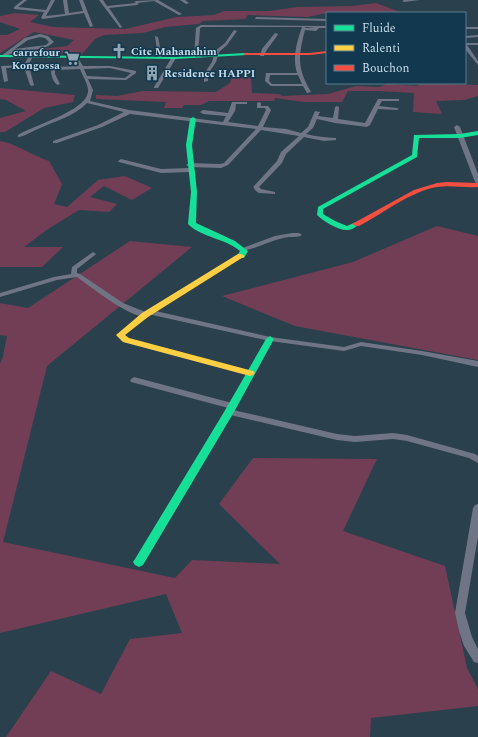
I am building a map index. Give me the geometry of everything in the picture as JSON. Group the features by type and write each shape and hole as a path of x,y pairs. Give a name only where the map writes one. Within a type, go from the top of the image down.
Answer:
{"street":[{"path":"24,0 15,8 46,11"},
{"path":"53,0 43,18 84,12"},
{"path":"65,0 67,15"},
{"path":"80,0 91,26"},
{"path":"101,0 120,27"},
{"path":"107,7 155,0 180,14"},
{"path":"182,0 187,3"},
{"path":"404,0 418,0"},
{"path":"256,18 326,20"},
{"path":"309,92 298,74 296,54 304,27 314,19"},
{"path":"196,56 198,28 201,26 304,27 316,30 318,27 326,27"},
{"path":"466,28 478,28"},
{"path":"206,81 206,74 214,62 217,51 226,44 235,31"},
{"path":"262,55 262,52 274,39 276,34"},
{"path":"33,36 46,37 52,42 47,46 5,54 33,36"},
{"path":"466,37 478,36"},
{"path":"156,37 160,57"},
{"path":"466,45 478,44"},
{"path":"466,46 478,64"},
{"path":"5,54 31,56 174,58 242,54 262,55 326,53"},
{"path":"471,54 478,54"},
{"path":"31,56 26,68 32,85"},
{"path":"20,136 40,124 78,109 88,102 92,94 78,60 70,56"},
{"path":"156,87 174,58"},
{"path":"6,81 3,67 114,67 134,72 126,78 85,77"},
{"path":"53,68 53,74 58,84"},
{"path":"298,74 268,74 267,81 271,85 304,85"},
{"path":"273,193 259,191 256,188 280,162 284,153 304,134 316,115 336,121 368,125 381,99 397,100"},
{"path":"88,102 129,112 304,134 327,141 334,139"},
{"path":"224,124 234,103 245,103"},
{"path":"121,161 161,171 223,166 259,128 269,111 266,107 259,107 259,103"},
{"path":"336,121 337,107"},
{"path":"376,107 397,109"},
{"path":"55,142 100,126 129,112"},
{"path":"203,112 228,115"},
{"path":"193,119 189,134 190,168 194,188 192,226 221,237 243,249 258,246 268,240 287,234 299,235"},
{"path":"458,131 478,182"},
{"path":"478,133 458,131 416,136 415,156 320,208 320,215 332,222 348,228 368,219 412,194 437,185 478,185"},
{"path":"243,249 244,251 241,256 148,314 120,335 121,337 250,373"},
{"path":"74,275 74,268 93,254"},
{"path":"0,295 74,275 82,276 120,304 148,314 270,339 344,349 361,344 422,353 478,364"},
{"path":"139,562 231,409 270,339"},
{"path":"134,380 231,409 337,437 355,439 393,436 407,438 472,456 478,460"},
{"path":"478,508 460,613 463,630 478,658"}],"shaded area":[{"path":"376,3 400,12 326,12 307,17 248,15 245,19 203,21 199,24 165,27 143,33 104,35 95,39 82,54 15,52 67,46 74,40 34,32 0,53 0,35 7,35 20,29 0,22 0,16 15,13 39,15 30,22 53,27 125,29 177,17 214,15 224,11 270,11 297,7 352,6"},
{"path":"232,76 251,77 252,93 279,94 282,96 328,94 356,86 379,87 387,84 418,86 419,84 478,85 478,96 464,100 436,101 442,114 413,112 414,93 379,91 348,91 342,102 304,102 275,98 274,101 209,101 201,105 184,105 182,108 164,108 166,102 96,99 96,95 117,96 143,91 216,92 230,83"},
{"path":"0,88 75,95 73,102 44,108 5,132 0,132 0,118 26,111 6,100 0,99"},
{"path":"0,141 12,144 49,161 62,184 54,204 67,207 98,180 125,176 152,188 132,200 104,186 90,197 117,204 109,212 79,210 48,229 24,247 63,247 42,267 0,267"},
{"path":"437,226 478,236 478,360 295,326 222,296 353,262"},
{"path":"130,241 192,247 47,366 3,542 175,578 192,560 280,564 219,504 253,458 377,459 343,531 445,566 467,668 478,689 478,706 371,718 370,737 6,737 51,671 101,694 130,639 182,633 166,594 0,633 0,364 7,336 0,335 0,303 28,308"}],"traffic: fast":[{"path":"0,56 174,58 245,54"},
{"path":"193,119 189,145 194,192 192,224 232,242 244,251 241,256"},
{"path":"356,224 348,228 332,223 320,215 320,208 415,156 416,136 460,136 478,133"},
{"path":"139,562 229,412 270,339"}],"traffic: slow":[{"path":"241,256 145,315 120,335 126,340 250,373"}],"traffic: jam":[{"path":"245,54 310,54 326,52"},
{"path":"356,224 426,188 442,184 478,185"}],"place":[{"name":"Cite Mahanahim","path":"119,51"},
{"name":"carrefour Kongossa","path":"72,58"},
{"name":"Residence HAPPI","path":"152,73"}]}
